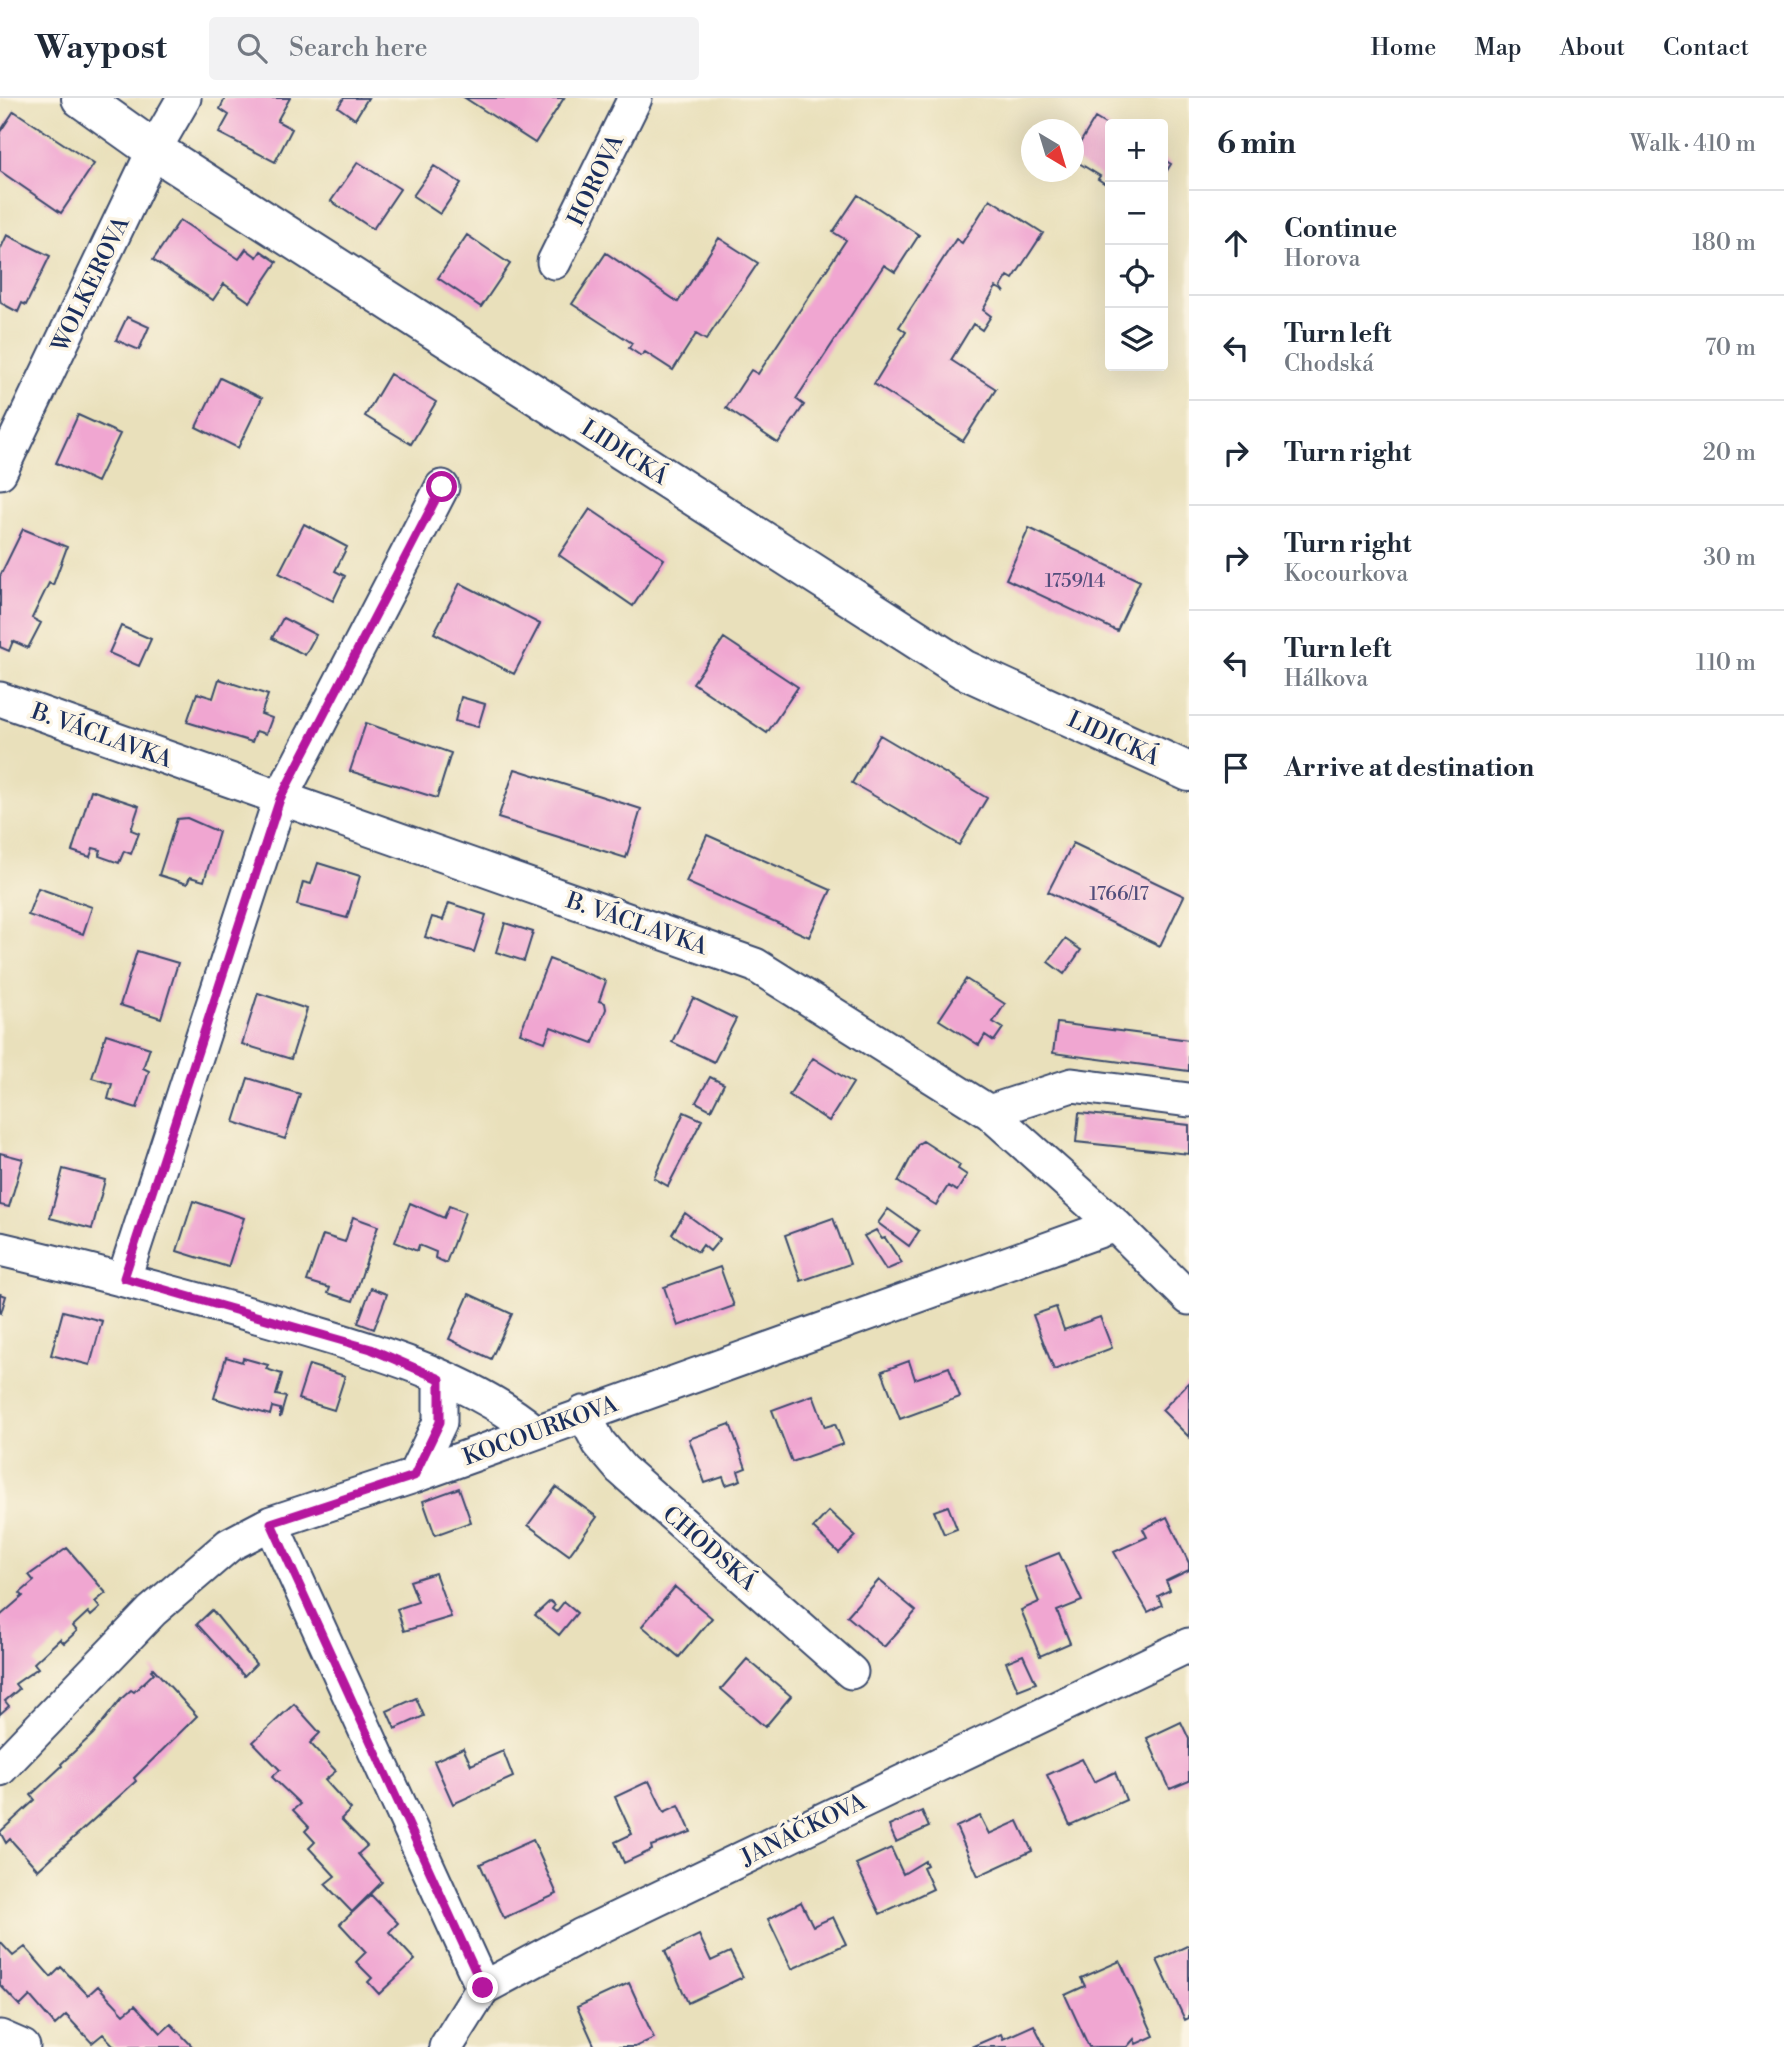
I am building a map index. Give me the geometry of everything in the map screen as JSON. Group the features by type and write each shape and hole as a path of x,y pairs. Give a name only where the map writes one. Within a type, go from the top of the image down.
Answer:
{"main road":[{"name":"LIDICKÁ","path":"81,98 155,150 963,669 1189,772"}],"street":[{"name":"WOLKEROVA","path":"0,472 155,150 184,98"},
{"name":"HOROVA","path":"554,262 635,98"},
{"path":"124,1278 280,799 442,487"},
{"name":"B. VÁCLAVKA","path":"0,699 755,965 989,1112 1115,1224 1189,1298"},
{"path":"989,1112 1072,1085 1189,1100"},
{"name":"KOCOURKOVA","path":"0,1769 152,1611 229,1545 271,1523 414,1476 583,1413 1115,1224"},
{"path":"0,1249 124,1278 371,1349 509,1411 534,1431"},
{"path":"414,1476 440,1422 440,1379"},
{"name":"CHODSKÁ","path":"583,1413 599,1443 621,1469 851,1672"},
{"path":"271,1523 483,1988"},
{"name":"JANÁČKOVA","path":"446,2047 483,1988 580,1936 1189,1645"},
{"path":"0,2037 23,2047"}],"building":[{"path":"225,98 290,98 277,121 292,129 275,162 219,133 229,115 220,109"},
{"path":"344,98 368,98 355,119 338,107"},
{"path":"465,98 564,98 535,143"},
{"path":"14,111 94,164 61,213 0,171 0,132"},
{"path":"1095,118 1105,124 1105,184 1098,179 1100,176 1084,166 1084,136"},
{"path":"358,162 400,189 373,229 331,201"},
{"path":"434,166 461,183 440,214 413,196"},
{"path":"858,195 919,235 895,272 884,265 796,399 804,405 778,443 726,408 751,370 758,374 846,240 833,232"},
{"path":"990,199 1043,233 1013,279 1008,276 1001,287 1005,292 996,287 983,310 991,316 982,330 973,324 951,360 996,389 963,441 874,384 906,332 899,327 956,239 962,243"},
{"path":"180,220 239,259 246,249 257,257 261,251 277,262 250,302 224,284 213,300 153,260"},
{"path":"7,235 50,256 26,305 22,303 18,312 1,303 0,299 0,250"},
{"path":"467,235 510,264 481,307 438,278"},
{"path":"719,238 758,263 706,340 696,334 673,370 645,352 641,356 629,348 632,343 572,304 606,253 678,302"},
{"path":"127,317 149,327 139,350 116,340"},
{"path":"390,374 436,402 411,444 365,416"},
{"path":"220,378 262,398 238,448 196,427"},
{"path":"78,415 120,434 97,482 56,463"},
{"path":"590,509 664,559 633,606 559,555"},
{"path":"304,524 347,547 335,571 345,576 333,601 279,573"},
{"path":"1029,528 1140,581 1117,631 1006,579"},
{"path":"23,529 67,547 53,585 49,583 32,618 41,623 28,648 13,641 9,651 0,647 0,576"},
{"path":"460,583 540,624 514,674 434,633"},
{"path":"283,618 316,635 305,655 272,638"},
{"path":"121,626 151,639 139,666 109,653"},
{"path":"724,638 798,687 767,733 693,683"},
{"path":"219,679 268,695 261,714 272,718 266,734 256,731 252,742 187,722 197,693 213,698"},
{"path":"461,697 485,704 478,727 455,721"},
{"path":"366,723 451,753 437,798 350,771"},
{"path":"880,735 987,798 959,845 852,783"},
{"path":"515,769 641,809 626,858 498,818"},
{"path":"91,790 139,806 131,830 139,833 131,854 124,851 119,863 99,856 101,850 93,848 90,857 72,851"},
{"path":"187,818 219,832 204,881 190,877 187,884 159,875 177,819"},
{"path":"707,835 831,890 809,937 686,882"},
{"path":"1073,843 1184,896 1160,946 1048,892"},
{"path":"318,863 360,876 347,918 297,905 303,882 311,884"},
{"path":"38,888 92,907 83,934 28,915"},
{"path":"449,903 486,915 474,952 425,937 432,917 443,920"},
{"path":"505,923 533,932 524,961 496,952"},
{"path":"1065,939 1081,950 1064,974 1048,962"},
{"path":"137,951 178,963 161,1018 120,1005"},
{"path":"549,959 606,981 599,1001 605,1003 606,1009 593,1043 551,1027 545,1042 520,1033"},
{"path":"966,979 1005,1004 993,1022 1003,1028 994,1041 985,1035 979,1045 939,1020"},
{"path":"258,993 307,1009 291,1059 242,1044"},
{"path":"693,998 736,1019 714,1062 672,1042"},
{"path":"1057,1023 1189,1040 1189,1071 1053,1053"},
{"path":"106,1034 150,1048 143,1068 149,1071 137,1108 108,1099 112,1084 92,1078"},
{"path":"813,1058 853,1083 829,1121 789,1095"},
{"path":"710,1077 724,1084 711,1110 696,1102"},
{"path":"248,1078 300,1094 285,1139 234,1122"},
{"path":"684,1112 702,1120 668,1186 654,1178"},
{"path":"1079,1113 1189,1125 1189,1154 1076,1142"},
{"path":"923,1141 960,1165 958,1169 967,1175 957,1191 948,1186 936,1205 898,1182 918,1144"},
{"path":"0,1153 23,1159 9,1207 0,1205"},
{"path":"63,1169 105,1180 92,1229 50,1218"},
{"path":"193,1201 244,1218 228,1267 177,1251"},
{"path":"410,1203 444,1218 449,1206 465,1212 446,1263 435,1258 436,1252 419,1245 417,1251 395,1242"},
{"path":"888,1209 919,1231 909,1246 878,1223"},
{"path":"685,1213 720,1239 710,1251 703,1245 698,1252 672,1234"},
{"path":"353,1217 378,1226 353,1301 328,1293 330,1288 307,1281 323,1235 345,1242"},
{"path":"833,1218 850,1264 801,1281 785,1235"},
{"path":"876,1230 882,1239 885,1238 902,1263 886,1270 864,1236"},
{"path":"720,1267 734,1306 678,1326 664,1287"},
{"path":"371,1288 387,1294 374,1329 358,1323"},
{"path":"0,1294 6,1296 1,1313 0,1312"},
{"path":"469,1294 512,1314 491,1359 449,1339"},
{"path":"1056,1307 1064,1330 1100,1317 1112,1348 1054,1370 1033,1315"},
{"path":"63,1311 102,1321 90,1365 51,1355"},
{"path":"226,1357 242,1362 243,1358 268,1365 266,1369 282,1374 276,1395 286,1397 280,1418 280,1409 272,1407 270,1415 214,1398"},
{"path":"909,1361 915,1379 949,1367 960,1397 900,1419 882,1371"},
{"path":"309,1365 345,1376 334,1410 298,1399"},
{"path":"1189,1382 1189,1437 1162,1410"},
{"path":"813,1395 825,1427 835,1424 843,1444 792,1462 772,1410"},
{"path":"730,1424 746,1468 738,1471 741,1480 726,1485 723,1477 705,1483 689,1439"},
{"path":"556,1487 597,1517 569,1555 528,1525"},
{"path":"459,1488 471,1522 435,1535 423,1501"},
{"path":"948,1506 957,1529 944,1534 934,1511"},
{"path":"829,1511 856,1536 839,1553 813,1528"},
{"path":"1167,1517 1189,1563 1189,1570 1166,1581 1170,1590 1158,1596 1162,1605 1148,1612 1114,1552 1147,1537 1143,1529"},
{"path":"67,1548 106,1593 95,1602 100,1608 91,1616 88,1612 73,1626 77,1631 64,1643 60,1639 34,1663 38,1668 15,1684 19,1689 5,1701 9,1706 0,1714 0,1616 23,1596 20,1593 34,1581 29,1575"},
{"path":"1059,1553 1082,1601 1057,1611 1070,1643 1040,1656 1021,1610 1039,1602 1024,1567"},
{"path":"435,1573 451,1617 404,1631 397,1609 418,1602 410,1581"},
{"path":"879,1580 916,1611 884,1647 847,1616"},
{"path":"675,1587 712,1618 679,1657 642,1626"},
{"path":"550,1601 555,1605 552,1609 556,1612 564,1602 577,1613 559,1635 535,1615"},
{"path":"212,1610 256,1664 244,1676 197,1624"},
{"path":"1023,1655 1036,1683 1018,1690 1006,1662"},
{"path":"747,1659 791,1696 765,1727 721,1689"},
{"path":"153,1668 197,1716 134,1778 136,1781 38,1870 10,1839 6,1843 0,1832 35,1800 31,1795 93,1734 121,1699 131,1690 134,1692 154,1673 151,1670"},
{"path":"416,1698 424,1716 395,1729 387,1711"},
{"path":"294,1704 320,1733 310,1743 336,1771 325,1780 351,1809 341,1819 367,1846 358,1854 382,1882 352,1912 325,1884 335,1876 309,1848 315,1842 305,1831 309,1827 293,1810 300,1804 272,1777 280,1770 253,1742"},
{"path":"1181,1722 1189,1739 1189,1781 1170,1789 1147,1738"},
{"path":"463,1748 471,1765 503,1751 513,1777 453,1804 434,1761"},
{"path":"1082,1759 1094,1782 1115,1772 1126,1800 1070,1825 1047,1775"},
{"path":"649,1781 664,1812 679,1805 691,1832 651,1846 652,1850 624,1863 615,1842 632,1834 615,1797"},
{"path":"922,1811 929,1827 896,1842 889,1826"},
{"path":"980,1816 989,1834 1018,1821 1032,1851 978,1876 956,1827"},
{"path":"533,1840 557,1894 504,1918 480,1864"},
{"path":"891,1848 903,1874 925,1861 927,1865 923,1867 933,1889 880,1914 856,1864"},
{"path":"371,1895 398,1923 389,1932 415,1960 379,1994 368,1982 372,1978 356,1962 366,1952 340,1924"},
{"path":"801,1902 813,1926 833,1917 846,1944 792,1969 768,1919"},
{"path":"699,1935 711,1961 730,1952 743,1977 688,2003 665,1951"},
{"path":"0,1942 13,1956 25,1947 51,1977 61,1967 88,1995 98,1986 124,2014 135,2005 161,2033 171,2024 193,2047 115,2047 103,2034 92,2043 66,2015 55,2025 30,1996 20,2006 0,1985"},
{"path":"1189,1945 1189,2018 1185,2020 1157,1960"},
{"path":"1120,1961 1154,2036 1136,2044 1134,2039 1127,2047 1089,2047 1065,1995 1085,1986 1081,1978"},
{"path":"629,1983 654,2038 635,2047 595,2047 577,2007"},
{"path":"1034,2025 1045,2047 971,2047 1001,2034 1003,2039"}],"route":[{"path":"442,487 280,799 124,1278 371,1349 440,1379 440,1422 414,1476 271,1523 483,1988"}]}
